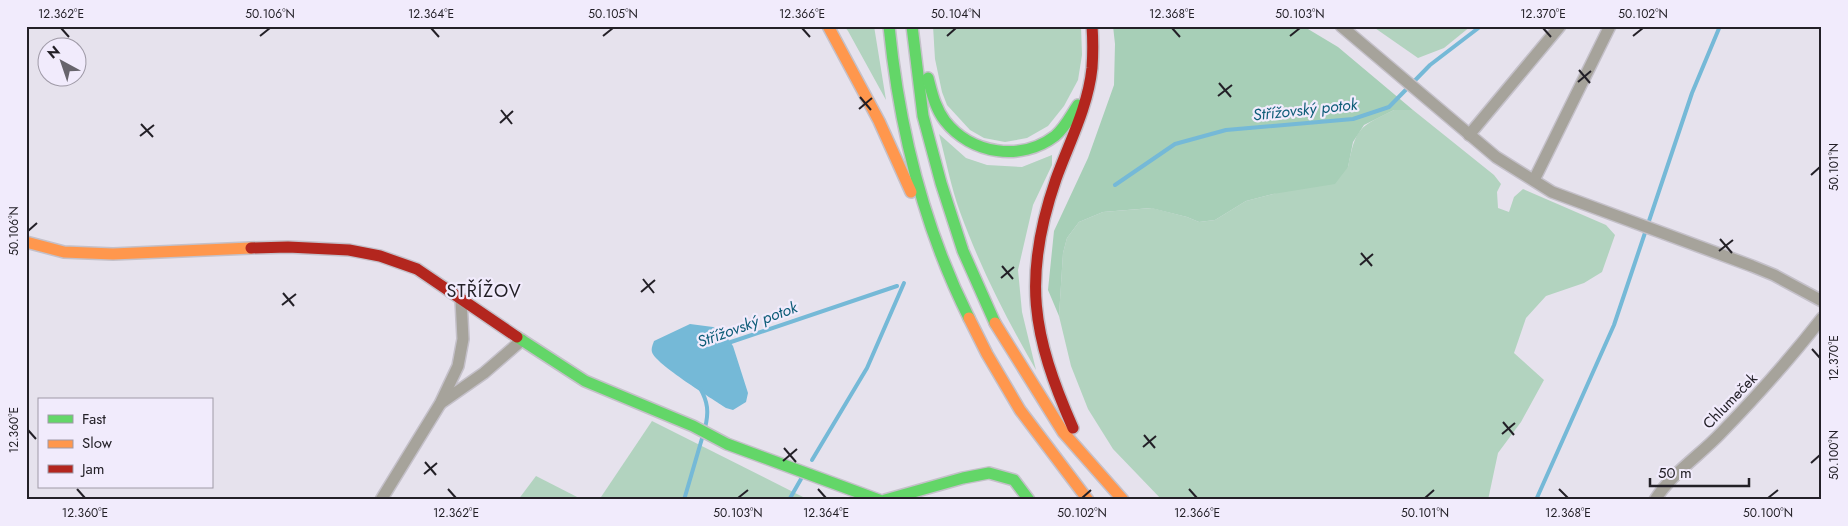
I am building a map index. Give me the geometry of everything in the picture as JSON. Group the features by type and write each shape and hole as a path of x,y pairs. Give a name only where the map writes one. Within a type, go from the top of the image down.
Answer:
{"main road":[{"path":"828,26 879,121 974,329 1012,398 1088,500"},
{"path":"889,26 896,87 905,132 921,191 942,256"},
{"path":"912,26 923,116 941,183 963,251 992,318 1031,384 1063,432 1123,500"},
{"path":"922,26 932,95 945,122 966,140 981,148 996,152 1025,150 1040,145 1055,136 1079,103 1093,55"},
{"path":"1088,461 1048,369 1038,334 1033,287 1035,263 1047,208 1085,103 1090,84 1093,55 1092,26"},
{"path":"26,242 64,252 113,254 288,247 348,250 380,256 417,269 585,380 693,426 727,444 879,500"},
{"path":"885,500 963,478 989,473 1014,480 1029,500"}],"street":[{"path":"1341,26 1496,157 1552,192 1747,264 1774,275 1822,302"},
{"path":"1469,135 1560,26"},
{"path":"1534,180 1610,26"},
{"path":"381,500 440,404 458,366 463,339 461,299"},
{"name":"Chlumeček","path":"1654,500 1671,480 1764,389 1822,318"},
{"path":"440,404 484,373 522,340"}],"green space":[{"path":"844,26 874,26 886,100 848,31"},
{"path":"933,26 1081,26 1082,55 1078,80 1064,106 1048,126 1027,138 1005,142 984,138 970,130 947,105 942,92 935,59"},
{"path":"1113,26 1303,26 1338,47 1413,110 1394,110 1364,125 1353,142 1348,167 1335,184 1273,194 1246,201 1215,220 1199,222 1151,208 1103,212 1079,222 1067,238 1063,253 1059,316 1048,290 1054,231 1088,158 1114,85 1115,44"},
{"path":"1372,26 1471,26 1444,48 1418,58"},
{"path":"1394,110 1413,110 1494,175 1501,184 1497,192 1498,208 1509,212 1514,197 1523,189 1606,225 1615,235 1602,272 1584,283 1546,296 1526,318 1514,353 1544,380 1521,422 1498,453 1488,500 1162,500 1113,449 1088,409 1071,366 1059,316 1063,253 1067,238 1079,222 1103,212 1152,208 1199,222 1215,220 1246,201 1273,194 1348,167 1354,144 1361,130 1373,120"},
{"path":"939,134 966,158 987,165 1022,167 1052,155 1052,165 1033,205 1018,270 1022,312 1036,370 976,253 954,193"},
{"path":"652,421 805,498 803,500 599,500"},
{"path":"536,476 583,500 518,500"}],"water":[{"path":"690,324 713,327 720,331 733,346 748,393 746,402 733,410 726,408 673,373 652,352 654,341"}],"waterway":[{"name":"Střížovský potok","path":"1115,185 1175,144 1226,130 1353,119 1389,107 1430,65 1481,26"},
{"path":"1536,500 1614,325 1692,93 1720,26"},
{"path":"812,460 867,368 904,283"},
{"name":"Střížovský potok","path":"725,344 897,286"},
{"name":"Střížovský potok","path":"700,388 707,407 705,428"},
{"name":"Střížovský potok","path":"684,500 703,435"},
{"path":"789,500 801,479"}],"traffic: fast":[{"path":"889,26 899,101 926,212 938,248 969,318"},
{"path":"912,26 923,116 941,183 963,251 995,323"},
{"path":"928,78 936,106 945,121 968,141 997,151 1027,149 1042,144 1059,133 1078,105"},
{"path":"517,337 585,381 693,426 727,444 879,500"},
{"path":"885,500 963,478 989,473 1014,480 1029,500"}],"traffic: slow":[{"path":"828,26 879,121 911,192"},
{"path":"26,242 64,252 113,254 251,248"},
{"path":"969,318 987,354 1020,410 1088,500"},
{"path":"995,323 1063,432 1123,500"}],"traffic: jam":[{"path":"1073,428 1048,364 1036,305 1036,276 1045,214 1087,97 1093,58 1092,26"},
{"path":"251,248 288,247 349,250 380,256 417,269 517,337"}],"district":[{"name":"STŘÍŽOV","path":"484,291"}]}
